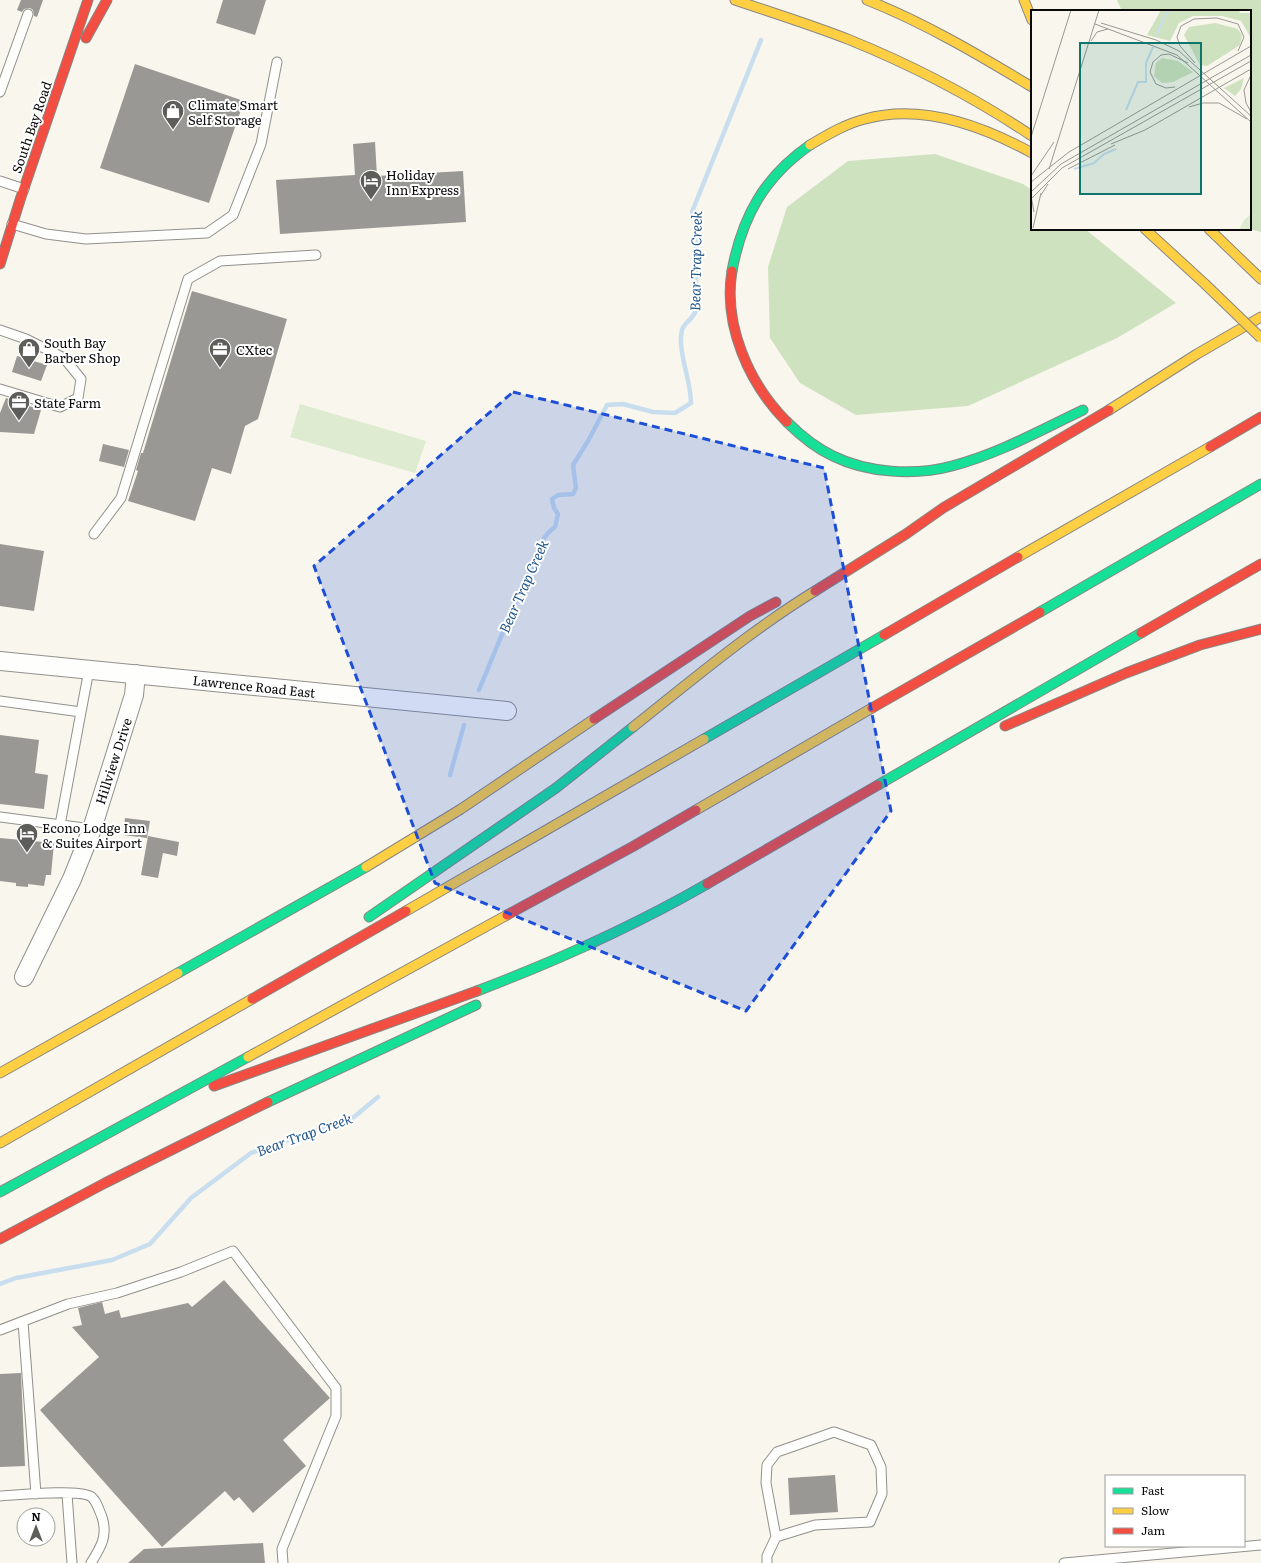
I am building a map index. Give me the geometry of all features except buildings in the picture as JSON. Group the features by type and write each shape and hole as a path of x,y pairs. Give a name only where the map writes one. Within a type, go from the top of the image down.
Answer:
{"main road":[{"name":"South Bay Road","path":"0,264 4,240 12,224 88,0"},
{"path":"58,88 107,0"},
{"path":"736,0 849,40 916,69 1011,122 1031,135"},
{"path":"868,0 895,11 977,54 1031,86"},
{"path":"1024,0 1031,18"},
{"path":"1031,152 1008,139 965,122 923,114 875,116 846,126 811,144 773,176 757,197 740,234 731,277 730,301 734,329 748,367 768,402 786,423 822,450 855,465 894,472 934,470 967,462 1013,444 1091,406"},
{"path":"1146,230 1261,338"},
{"path":"1210,230 1261,279"},
{"path":"363,922 556,788 694,678 784,610 906,534 943,508 1124,401 1197,354 1261,317"},
{"path":"1119,393 1197,354"},
{"path":"0,1143 1261,418"},
{"path":"0,1192 632,846 1261,484"},
{"path":"838,566 906,526 943,508"},
{"path":"147,1111 478,991 548,963 672,904 1261,564"},
{"path":"0,1073 368,866 461,809 750,616 784,597"},
{"path":"998,729 1126,673 1193,647 1261,629"},
{"path":"905,770 976,739"},
{"path":"255,997 338,939"},
{"path":"498,993 548,963"},
{"path":"0,1239 230,1120 486,1000"}],"street":[{"name":"Lawrence Road East","path":"0,661 507,711"},
{"name":"Hillview Drive","path":"24,977 72,879 92,829 134,695 136,674"}],"lane":[{"path":"0,92 28,14"},
{"path":"12,224 46,234 86,239 207,233 233,215 261,144 277,62"},
{"path":"0,181 24,189"},
{"path":"94,534 121,498 188,279 220,261 316,255"},
{"path":"0,330 26,339 64,358 81,379 78,398 60,407 0,389"},
{"path":"60,824 89,670"},
{"path":"0,701 81,712"},
{"path":"0,816 92,829"},
{"path":"0,1330 68,1304 117,1293 181,1272 233,1251 336,1388 336,1416 282,1549 283,1563"},
{"path":"23,1322 36,1494"},
{"path":"767,1563 767,1556 776,1537 766,1483 766,1471 767,1465 777,1452 834,1432 871,1445 881,1467 882,1494 870,1522 815,1525 776,1537"},
{"path":"0,1496 36,1494 81,1494 91,1496 98,1506 103,1520 104,1534 102,1545 91,1563"},
{"path":"67,1494 72,1563"},
{"path":"1245,1546 1261,1545"},
{"path":"1064,1563 1239,1547"}],"highlighted area":[{"path":"513,392 824,468 891,811 746,1011 435,883 314,566"}],"green space":[{"path":"1117,0 1261,0 1261,232 1251,230 1251,10 1122,10"},
{"path":"935,154 1023,184 1031,189 1031,230 1086,230 1176,303 1117,338 968,406 856,415 800,383 770,338 768,267 787,207 848,161"},
{"path":"300,404 426,441 415,473 290,437"}],"waterway":[{"name":"Bear Trap Creek","path":"479,690 524,581 535,565 543,539 555,527 558,514 554,508 552,499 558,495 573,494 576,488 573,465 588,441 607,405 623,404 653,412 675,413 691,403 681,347 681,338 683,327 693,316 696,310 696,224 692,212 761,40"},
{"name":"Bear Trap Creek","path":"450,775 464,725"},
{"name":"Bear Trap Creek","path":"0,1284 16,1278 112,1260 150,1244 191,1198 251,1153 354,1117 378,1097"}],"traffic: fast":[{"path":"732,271 736,251 742,233 758,200 780,171 794,157 810,145"},
{"path":"787,422 814,445 846,462 876,469 907,472 938,469 969,461 1019,441 1083,410"},
{"path":"1040,612 1261,484"},
{"path":"878,785 1141,633"},
{"path":"704,739 884,635"},
{"path":"369,917 556,788 633,727"},
{"path":"178,973 366,867"},
{"path":"477,991 536,968 594,942 707,884"},
{"path":"268,1102 476,1005"},
{"path":"0,1192 248,1057"}],"traffic: slow":[{"path":"735,0 807,24 874,50 944,84 989,109 1031,135"},
{"path":"867,0 931,29 972,51 1031,86"},
{"path":"1024,0 1031,18"},
{"path":"810,145 836,130 858,121 886,115 908,114 930,116 972,126 993,134 1031,152"},
{"path":"1146,230 1205,284"},
{"path":"1210,230 1261,279"},
{"path":"1205,284 1261,338"},
{"path":"1109,410 1197,354 1261,317"},
{"path":"1018,557 1210,447"},
{"path":"633,727 744,639 815,591"},
{"path":"696,810 872,708"},
{"path":"366,867 461,809 594,719"},
{"path":"406,911 704,739"},
{"path":"248,1057 507,915"},
{"path":"0,1073 178,973"},
{"path":"0,1143 252,999"}],"traffic: jam":[{"path":"0,264 20,200 88,0"},
{"path":"86,38 107,0"},
{"path":"732,271 730,291 731,312 735,332 742,352 761,390 773,407 787,422"},
{"path":"815,591 906,534 943,508 1109,410"},
{"path":"1210,447 1261,417"},
{"path":"884,635 1018,557"},
{"path":"1141,633 1261,564"},
{"path":"594,719 750,616 776,602"},
{"path":"872,708 1040,612"},
{"path":"1005,726 1126,673 1200,645 1261,629"},
{"path":"707,884 878,785"},
{"path":"507,915 632,847 696,810"},
{"path":"252,999 406,911"},
{"path":"214,1086 477,991"},
{"path":"0,1239 105,1183 268,1102"}],"place":[{"name":"Climate Smart Self Storage","path":"173,130"},
{"name":"Holiday Inn Express","path":"371,200"},
{"name":"South Bay Barber Shop","path":"29,368"},
{"name":"CXtec","path":"220,368"},
{"name":"State Farm","path":"19,422"},
{"name":"Econo Lodge Inn & Suites Airport","path":"27,854"}]}
